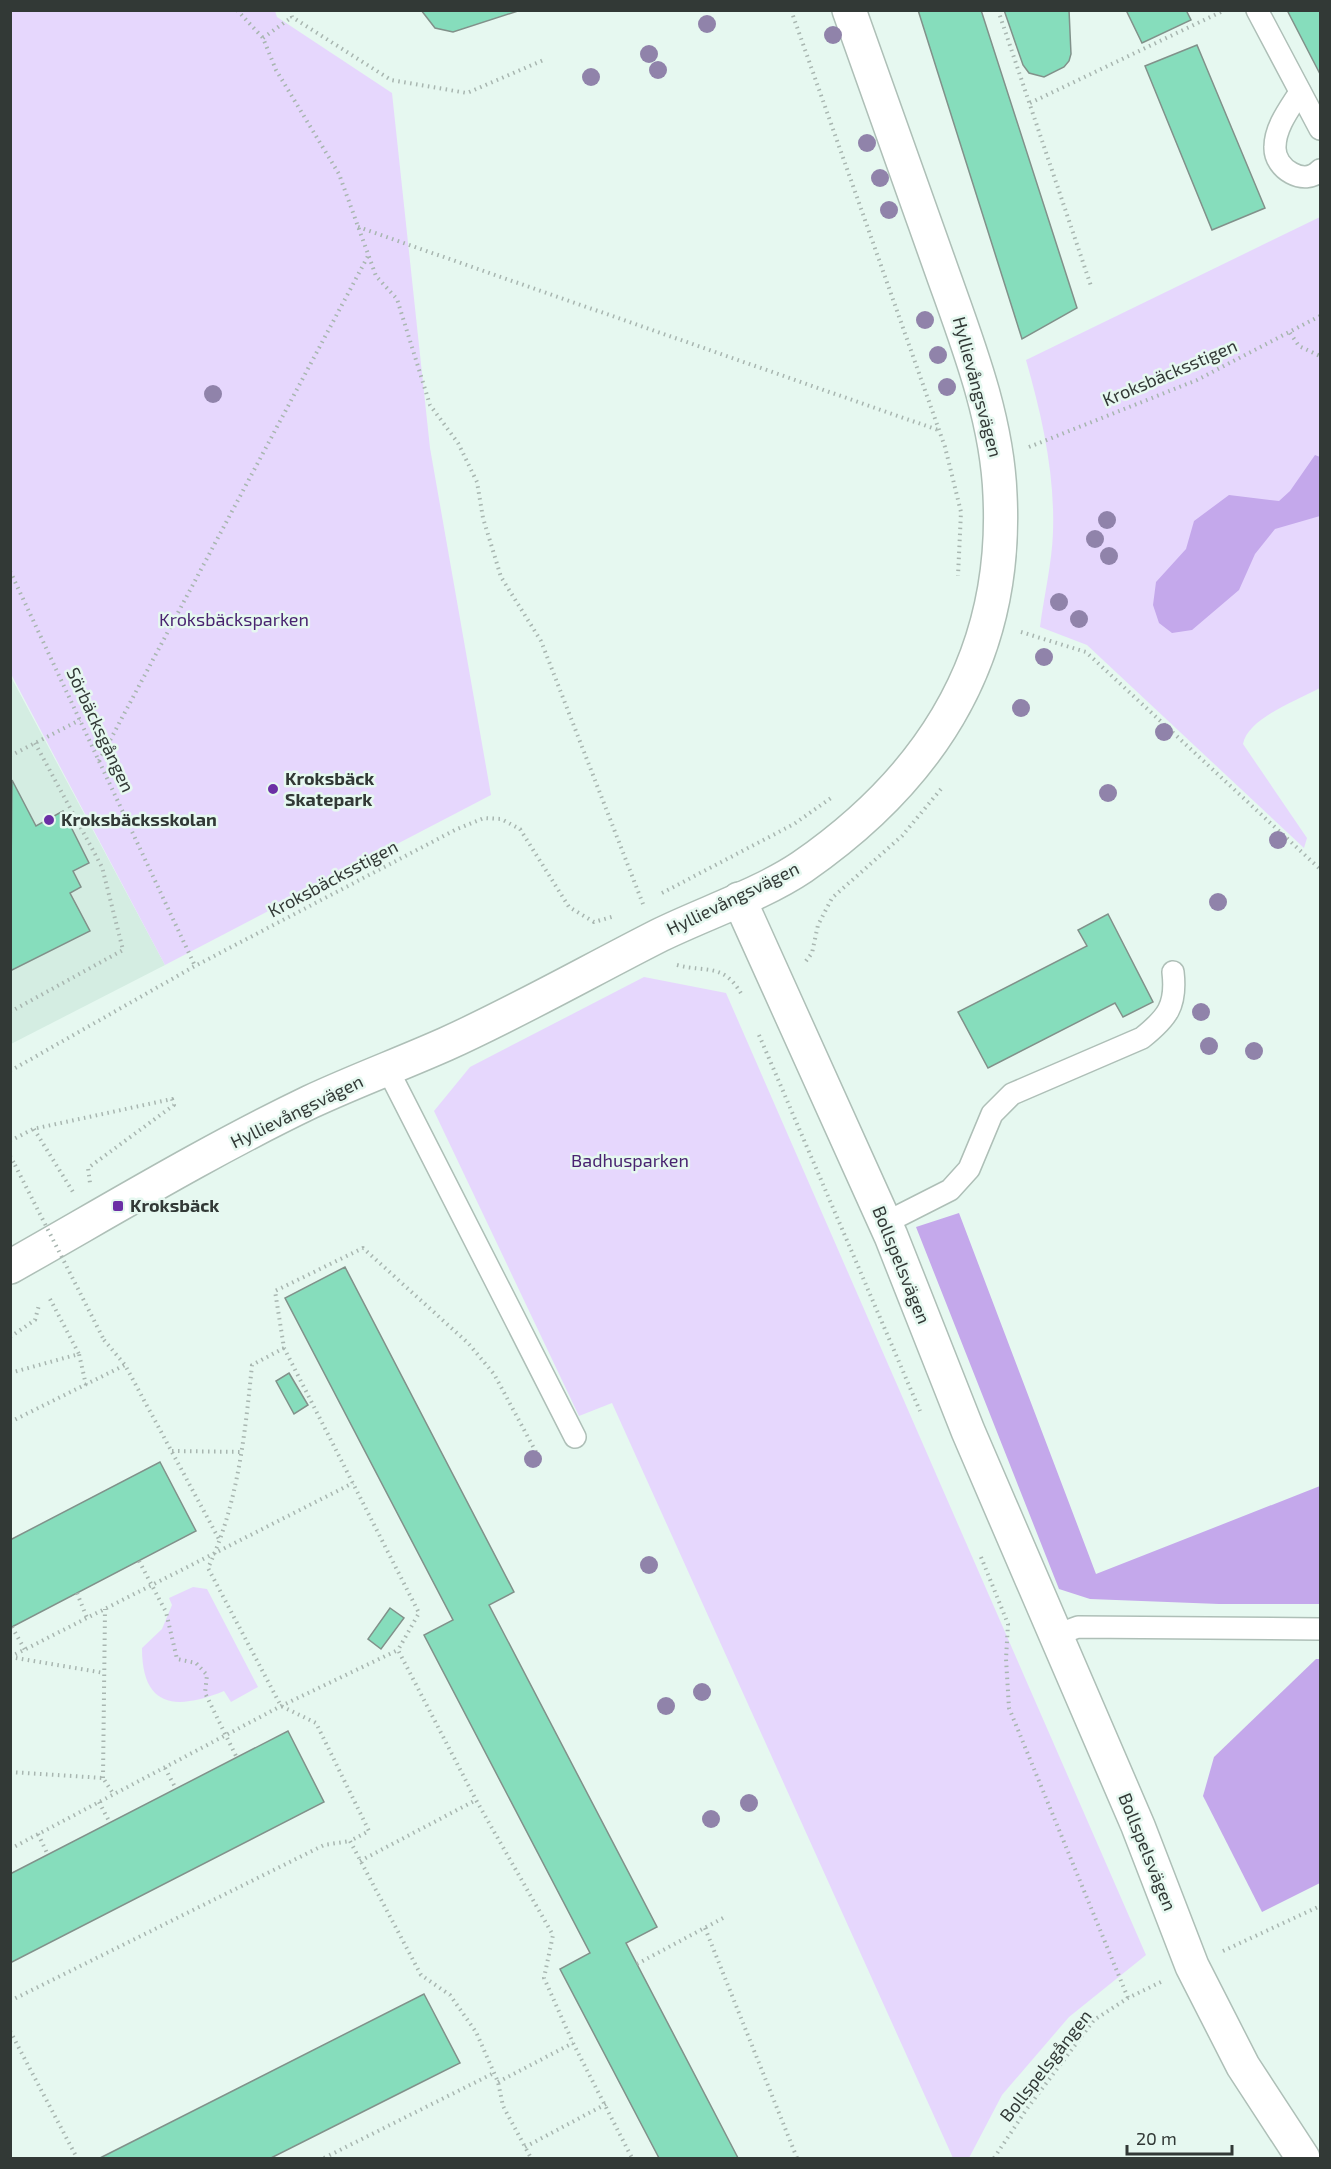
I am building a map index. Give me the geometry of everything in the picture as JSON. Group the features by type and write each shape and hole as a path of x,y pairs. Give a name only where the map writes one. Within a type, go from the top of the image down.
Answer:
{"street":[{"name":"Hyllievångsvägen","path":"10,1267 234,1142 311,1102 522,1008 658,936 798,870 847,832 898,786 939,734 976,665 990,618 999,567 1000,490 992,431 960,320 849,10"},
{"name":"Bollspelsvägen","path":"739,899 885,1223 968,1431 1138,1826 1192,1966 1242,2066 1275,2158"},
{"name":"Bollspelsvägen","path":"1242,2066 1303,2158"}],"lane":[{"path":"1257,10 1320,129"},
{"path":"1300,92 1285,116 1274,149 1279,162 1291,173 1303,178 1315,176 1320,170"},
{"path":"885,1223 950,1190 969,1169 992,1114 1012,1094 1142,1038 1171,1008 1175,990 1173,972"},
{"path":"387,1068 575,1437"},
{"path":"1056,1635 1077,1628 1320,1629"}],"path":[{"path":"237,10 263,38 276,70 339,174 376,276 397,299 430,405 458,443 477,482 483,519 501,577 541,641 642,903"},
{"path":"290,10 292,17 391,80 467,93 546,58"},
{"path":"791,10 939,430 955,483 961,512 958,582"},
{"path":"998,10 1091,286"},
{"path":"1030,103 1225,10"},
{"path":"263,38 292,17"},
{"path":"358,226 939,430"},
{"path":"99,761 368,255"},
{"name":"Kroksbäcksstigen","path":"1028,448 1197,380 1320,316"},
{"path":"1290,333 1299,346 1320,356"},
{"name":"Sörbäcksgången","path":"10,571 195,966"},
{"path":"1021,632 1086,652 1320,869"},
{"path":"10,756 80,720"},
{"path":"10,1012 123,950 102,867 35,743"},
{"path":"634,907 794,824 835,795"},
{"name":"Kroksbäcksstigen","path":"10,1071 195,966 457,829 484,818 501,819 520,829 569,908 594,922 617,915"},
{"path":"674,963 713,969 724,974 733,980 743,999"},
{"path":"755,1025 923,1419"},
{"path":"10,1141 33,1129 172,1099 174,1105 88,1168 90,1187"},
{"path":"33,1129 75,1195"},
{"path":"10,1156 104,1340 125,1365 220,1541"},
{"path":"10,1849 281,1706 398,1650 419,1613 284,1348 275,1291 363,1248 468,1343 494,1374 536,1452"},
{"path":"50,1299 80,1354 86,1385"},
{"path":"10,1337 35,1320 39,1305"},
{"path":"10,2001 324,1845 350,1841 369,1831 316,1723 281,1706 208,1568 220,1541 243,1452 252,1365 284,1348"},
{"path":"10,1373 80,1354"},
{"path":"10,1422 125,1365"},
{"path":"171,1451 243,1452"},
{"path":"10,1657 353,1483"},
{"name":"Bollspelsgången","path":"978,1549 1008,1624 1006,1659 1009,1708 1128,1998 1094,2020 1026,2110 994,2158"},
{"path":"139,1561 166,1612 177,1659 196,1663 207,1675 205,1693 237,1758"},
{"path":"77,1593 87,1618"},
{"path":"105,1609 103,1778 114,1795"},
{"path":"12,1627 25,1650"},
{"path":"398,1650 476,1800 553,1935 544,1978 573,2043 632,2158"},
{"path":"10,1657 104,1673"},
{"path":"165,1768 176,1789"},
{"path":"10,1772 103,1778"},
{"path":"360,1861 476,1800"},
{"path":"99,1802 110,1823"},
{"path":"38,1834 48,1855"},
{"path":"350,1841 421,1975 450,1995 476,2032 498,2082 503,2106 531,2158"},
{"path":"637,1964 725,1917"},
{"path":"705,1928 797,2158"},
{"path":"10,2031 77,2158"},
{"path":"498,2082 573,2043"},
{"path":"324,2158 494,2073"},
{"path":"525,2147 606,2104"}],"shaded area":[{"path":"1315,455 1320,457 1320,516 1275,529 1255,554 1239,590 1192,630 1172,633 1159,623 1153,605 1156,582 1186,549 1194,521 1229,495 1279,501 1290,491"},
{"name":"Kroksbäcksskolan","path":"10,675 165,965 11,1044 10,1044"},
{"path":"959,1213 1096,1574 1320,1486 1320,1604 1219,1604 1090,1599 1059,1589 916,1227"},
{"path":"1316,1659 1320,1659 1320,1883 1262,1912 1203,1796 1214,1757"}],"green space":[{"name":"Kroksbäcksparken","path":"10,11 275,11 277,17 392,93 430,448 491,795 165,965 11,674"},
{"path":"1320,217 1320,688 1264,718 1254,726 1243,744 1307,838 1304,848 1087,645 1040,627 1051,556 1052,489 1046,445 1026,360"},
{"name":"Badhusparken","path":"644,977 726,993 1146,1955 1069,2017 1002,2095 969,2158 953,2158 612,1403 579,1416 434,1111 470,1067"},
{"path":"193,1587 207,1589 258,1687 231,1702 224,1691 191,1701 165,1700 148,1683 142,1648 162,1629 172,1605 169,1598"}],"building":[{"path":"421,10 521,10 453,32 435,28"},
{"path":"918,10 981,10 1077,308 1022,339"},
{"path":"1004,10 1069,10 1071,54 1064,67 1044,77 1029,73 1023,65"},
{"path":"1126,10 1186,10 1191,20 1142,43"},
{"path":"1287,10 1320,10 1320,74"},
{"path":"1197,45 1265,208 1212,230 1145,66"},
{"path":"12,780 36,826 63,811 89,863 73,871 81,887 70,893 90,931 10,971"},
{"path":"1108,914 1153,1002 1123,1017 1115,1003 988,1068 958,1012 1087,946 1078,930"},
{"path":"345,1267 514,1592 489,1605 657,1927 626,1943 738,2158 659,2158 560,1969 590,1953 424,1635 453,1620 285,1298"},
{"path":"289,1373 308,1405 294,1414 276,1381"},
{"path":"160,1462 196,1531 10,1628 10,1540"},
{"path":"390,1608 404,1618 381,1649 368,1639"},
{"path":"288,1731 324,1802 10,1963 10,1874"},
{"path":"424,1994 460,2063 271,2158 100,2158"}],"place":[{"name":"Kroksbäck Skatepark","path":"273,789"},
{"name":"Kroksbäcksskolan","path":"49,820"},
{"name":"Kroksbäck","path":"118,1206"}]}
